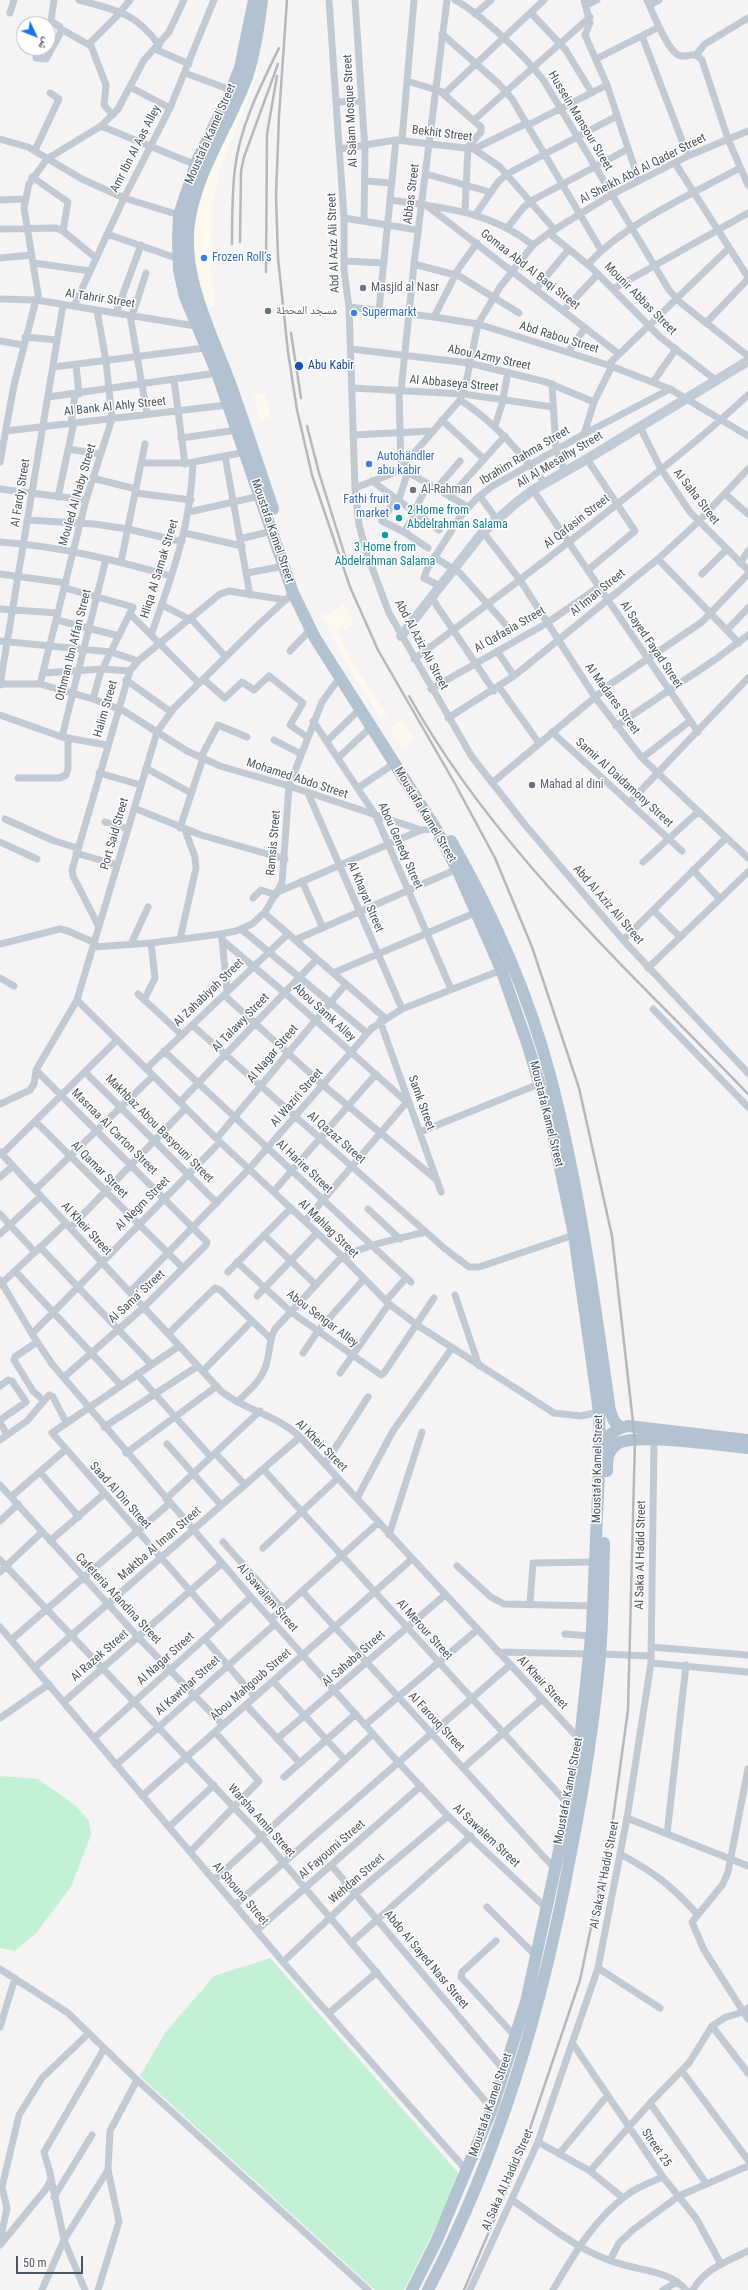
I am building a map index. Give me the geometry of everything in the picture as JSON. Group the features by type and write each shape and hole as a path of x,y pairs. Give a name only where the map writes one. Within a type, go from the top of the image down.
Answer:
{"main road":[{"name":"Moustafa Kamel Street","path":"254,0 240,68 196,165 179,215 179,259 185,297 195,326 217,374 245,452 284,566 290,596 436,829 477,912 507,968 548,1115 574,1235 604,1453 595,1654 578,1816 542,1990 500,2127 479,2183 428,2290"},
{"name":"Moustafa Kamel Street","path":"262,0 257,40 246,78 196,191 189,218 188,246 199,301 249,435 300,593 321,636 441,823 467,869 549,1074 584,1232 610,1411 614,1420 621,1428"},
{"path":"604,1453 609,1435 628,1426 748,1440"},
{"path":"604,1453 626,1440 654,1440 748,1448"},
{"name":"Moustafa Kamel Street","path":"412,2290 437,2240 492,2109 529,1987 569,1805 595,1654 591,1636 595,1562 604,1453"},
{"path":"529,1987 542,1990"}],"street":[{"path":"10,12 14,0"},
{"path":"54,0 51,21 61,29 89,44 106,85 104,105 113,115"},
{"path":"79,0 121,11 141,25 157,47 189,64"},
{"path":"89,44 130,0"},
{"path":"0,462 2,441 6,431 4,422 25,337 38,300 24,199 32,177 47,159 101,126 113,115 144,60 157,47 171,28 184,0"},
{"name":"Amr Ibn Al Aas Alley","path":"74,306 124,198 170,108 214,0"},
{"name":"Abd Al Aziz Ali Street","path":"329,0 337,102 345,261 349,307 355,488 359,525 367,554 389,613 448,718 472,757 492,783 526,826 622,940 748,1073"},
{"name":"Al Salam Mosque Street","path":"355,0 365,144 364,221"},
{"path":"380,310 392,183 407,80 414,0"},
{"name":"Abbas Street","path":"401,468 400,391 418,230 424,205 426,174 447,0"},
{"name":"Hussein Mansour Street","path":"455,0 475,14 503,39 532,66 544,81 653,266 676,299 748,356"},
{"path":"475,14 490,0"},
{"path":"445,93 544,0"},
{"path":"598,0 585,2 590,17 590,23 585,35 607,85 639,181"},
{"path":"659,0 648,3 659,28 676,53 683,56 696,55 705,44 748,18"},
{"path":"531,13 559,42 592,93"},
{"path":"474,120 559,42 590,17"},
{"path":"596,59 659,28"},
{"path":"36,58 46,59 61,29"},
{"path":"442,34 505,91 528,124 601,250"},
{"path":"642,36 688,156"},
{"path":"696,55 703,64 728,139 748,185"},
{"path":"185,73 231,90"},
{"path":"407,80 436,88 445,93 481,127 481,132 471,148 466,184 465,211"},
{"path":"471,148 561,109 607,85"},
{"path":"130,87 170,108"},
{"path":"35,150 58,99 50,93"},
{"path":"337,102 362,100"},
{"path":"476,214 490,192 507,174 618,116"},
{"path":"101,126 151,145 196,165"},
{"name":"Al Sheikh Abd Al Qader Street","path":"355,488 401,468 461,397 478,324 494,296 533,245 552,231 611,195 688,156 748,131"},
{"path":"0,139 35,150 47,159 82,179 124,198 179,215"},
{"name":"Bekhit Street","path":"340,149 399,140 471,148 493,160 507,174 532,201 552,231"},
{"path":"508,227 523,208 532,201 594,166 628,149"},
{"path":"675,163 748,278 706,323"},
{"path":"588,264 601,250 631,229 740,168"},
{"path":"426,174 466,184 490,192"},
{"path":"32,177 68,202 63,231"},
{"path":"365,181 392,183"},
{"path":"0,200 24,199"},
{"path":"391,200 476,214 508,227 533,245"},
{"name":"Gomaa Abd Al Baqi Street","path":"424,205 477,243 512,272 619,354"},
{"path":"613,289 748,213"},
{"path":"344,218 418,230"},
{"path":"0,229 49,227 63,231 96,258"},
{"name":"Mounir Abbas Street","path":"552,231 569,249 588,264 648,326 717,381"},
{"path":"107,234 179,259"},
{"path":"434,317 455,274 477,243"},
{"path":"116,313 141,245"},
{"path":"584,434 594,402 610,365 619,354 729,248"},
{"path":"536,289 569,249"},
{"path":"0,258 33,259 90,271"},
{"path":"345,261 384,264"},
{"path":"414,264 455,274 468,280 519,313"},
{"path":"146,273 131,316 147,414"},
{"path":"563,310 598,274"},
{"name":"Al Tahrir Street","path":"0,299 38,300 195,326"},
{"name":"Al Fardy Street","path":"0,685 4,641 13,610 63,305"},
{"name":"Abd Rabou Street","path":"349,307 478,324 610,365 670,389 748,436"},
{"name":"Mouled Al Naby Street","path":"40,684 51,646 86,500 112,419 106,361 97,310"},
{"path":"568,352 585,328"},
{"path":"25,337 57,340"},
{"path":"0,341 23,345"},
{"path":"53,367 205,348"},
{"name":"Abou Azmy Street","path":"350,349 469,363 552,384 594,402"},
{"path":"653,382 676,349"},
{"name":"Ali Al Mesalhy Street","path":"401,636 483,532 533,490 748,362"},
{"path":"58,497 77,394 76,365"},
{"path":"495,426 503,400 508,372"},
{"path":"48,397 217,374"},
{"path":"174,380 185,464"},
{"path":"552,384 556,450 564,472"},
{"name":"Al Abbaseya Street","path":"352,388 503,400 554,407"},
{"name":"Ibrahim Rahma Street","path":"440,586 424,578 434,557 468,507 480,496 584,434 670,389"},
{"name":"Al Qafasin Street","path":"414,659 488,605 618,504 722,420 748,395"},
{"path":"461,397 505,436 545,483"},
{"name":"Al Bank Al Ahly Street","path":"6,431 227,405"},
{"path":"442,420 484,459"},
{"name":"Al Saha Street","path":"640,427 661,469 698,522 748,570"},
{"path":"181,438 237,430"},
{"path":"353,435 433,431"},
{"path":"450,497 505,436"},
{"path":"122,562 145,444"},
{"path":"68,449 100,454"},
{"path":"142,463 185,464 245,452"},
{"path":"225,456 250,595"},
{"path":"411,458 408,472 397,501 382,520 428,548"},
{"path":"587,459 635,529 634,534 588,570"},
{"path":"436,489 460,461"},
{"name":"Hliqa Al Samak Street","path":"151,635 185,534 191,500 193,463"},
{"path":"401,468 468,507"},
{"name":"Al Iman Street","path":"448,718 497,689 658,559 698,522 748,469"},
{"path":"92,478 136,491 191,500"},
{"path":"372,481 397,501 439,530"},
{"path":"404,532 415,513 428,484"},
{"path":"0,489 86,500"},
{"name":"Al Sayed Fayad Street","path":"533,490 668,691 698,732"},
{"path":"725,494 748,514"},
{"path":"189,512 260,496"},
{"path":"480,496 497,520"},
{"path":"27,520 81,522 128,529 182,542"},
{"path":"185,534 241,542 272,531"},
{"name":"Al Madares Street","path":"483,532 520,580 546,623 595,697 642,758 748,858"},
{"path":"0,542 24,544 73,552 122,562 171,576"},
{"path":"702,574 726,550"},
{"path":"740,563 748,551"},
{"path":"434,557 454,568 507,626"},
{"name":"Othman Ibn Affan Street","path":"18,778 60,778 66,775 68,769 65,737 73,693 106,559"},
{"path":"658,559 739,643"},
{"path":"246,573 284,566"},
{"path":"0,574 65,585 97,597 130,605 133,608 102,669 93,699"},
{"path":"492,783 595,697 711,614 748,574"},
{"name":"Al Qafasia Street","path":"431,689 546,623 599,587"},
{"name":"Halim Street","path":"99,928 72,876 72,867 126,680 130,671 138,661 224,592 250,595 290,596"},
{"name":"Port Said Street","path":"0,1104 30,1090 34,1084 36,1070 77,1000 157,732 171,712 201,681 290,596"},
{"path":"431,597 476,663 539,743"},
{"path":"162,605 190,619 226,657"},
{"path":"727,630 748,608"},
{"path":"0,609 57,616 89,628 119,636"},
{"path":"130,614 160,644 201,681 225,698 242,682 254,690 266,676 270,676 303,703 290,725 307,737"},
{"path":"290,651 311,629"},
{"path":"616,726 739,643 748,635"},
{"path":"4,641 111,652 138,661"},
{"path":"497,651 514,676"},
{"path":"43,673 79,669 130,671"},
{"name":"Ramsis Street","path":"94,945 151,943 180,939 222,937 252,924 264,914 282,883 290,786 307,737 322,702 340,677"},
{"path":"629,804 748,679"},
{"path":"126,680 171,712"},
{"name":"Mohamed Abdo Street","path":"0,685 40,684 93,699 118,708 202,758 220,766 290,786 421,830 436,829"},
{"path":"327,741 360,709"},
{"path":"0,715 65,737 107,745"},
{"name":"Abou Genedy Street","path":"314,721 376,816 451,989"},
{"path":"642,758 690,721"},
{"path":"180,939 196,868 195,857 182,829 202,758 218,725 247,737"},
{"path":"338,758 372,726"},
{"name":"Samir Al Daidamony Street","path":"552,732 682,851"},
{"path":"274,740 301,754"},
{"path":"358,788 394,763"},
{"path":"146,768 191,793"},
{"path":"99,773 141,785"},
{"name":"Al Khayat Street","path":"308,793 402,1009"},
{"path":"134,808 182,829 285,859"},
{"path":"643,862 698,812"},
{"path":"6,819 76,851 117,865"},
{"path":"104,822 128,829"},
{"path":"253,898 262,890 277,894 302,881 421,830"},
{"path":"622,940 726,838"},
{"path":"0,842 37,859"},
{"path":"294,940 457,869"},
{"path":"693,870 720,898"},
{"path":"648,968 748,872"},
{"path":"302,881 323,928"},
{"path":"131,944 148,907"},
{"path":"653,910 680,937"},
{"path":"333,973 477,912"},
{"path":"264,914 346,984 383,1020"},
{"path":"0,944 60,929 68,930 94,945"},
{"path":"241,929 367,1033"},
{"name":"Al Zahabiyah Street","path":"146,1069 288,934"},
{"path":"222,937 226,993 255,1024 323,1085 437,1180"},
{"name":"Abou Samk Alley","path":"222,937 409,1104"},
{"path":"144,1000 154,978 151,943"},
{"name":"Al Talawy Street","path":"180,1102 317,960"},
{"name":"Al Waziri Street","path":"130,1292 249,1169 367,1033 383,1020 402,1009 507,968"},
{"path":"0,978 14,986"},
{"name":"Al Nagar Street","path":"219,1140 260,1086 346,984"},
{"path":"138,994 182,1035"},
{"name":"Al Mahlag Street","path":"77,1000 249,1169 343,1257 388,1303 417,1325 554,1413 581,1416 599,1412"},
{"path":"653,1009 748,1107"},
{"name":"Samk Street","path":"383,1020 409,1104 441,1192"},
{"name":"Al Qazaz Street","path":"192,1025 426,1232 466,1265 477,1268 574,1235"},
{"path":"1,1153 117,1040"},
{"name":"Al Harire Street","path":"164,1052 409,1280 388,1303"},
{"name":"Masnaa Al Carton Street","path":"36,1070 193,1227"},
{"name":"Makhbaz Abou Basyouni Street","path":"85,1072 217,1202"},
{"path":"274,1191 376,1074"},
{"path":"0,1234 10,1225 70,1156 153,1076"},
{"path":"420,1132 540,1084"},
{"path":"304,1221 381,1132 409,1104"},
{"path":"1,1282 37,1249 68,1225 105,1191 186,1108"},
{"name":"Al Qamar Street","path":"35,1121 183,1268"},
{"name":"Al Negm Street","path":"32,1334 165,1198 219,1140"},
{"name":"Al Kheir Street","path":"1,1153 217,1386 238,1402 260,1411 284,1424 300,1437 444,1595 580,1740"},
{"path":"0,1177 13,1166"},
{"path":"228,1272 290,1208"},
{"path":"368,1209 400,1238"},
{"path":"0,1214 78,1287 151,1364"},
{"name":"Al Sama' Street","path":"64,1377 144,1308 207,1244 206,1240 193,1227"},
{"path":"238,1402 253,1387 263,1372 271,1339 276,1329 343,1257 373,1246 426,1232"},
{"path":"257,1296 317,1233"},
{"path":"264,1235 316,1285"},
{"name":"Abou Sengar Alley","path":"237,1262 291,1312 380,1375 384,1375 417,1325"},
{"path":"15,1270 120,1384"},
{"path":"303,1354 318,1331 364,1278"},
{"name":"Al Sawalem Street","path":"1,1282 37,1342 87,1407 222,1564 448,1816 546,1908"},
{"path":"168,1334 211,1291 218,1289 271,1339"},
{"path":"455,1295 480,1366"},
{"path":"417,1325 434,1298"},
{"path":"340,1372 388,1303"},
{"path":"104,1427 155,1394 200,1369 252,1321"},
{"path":"37,1342 14,1358 33,1391 44,1401"},
{"path":"0,1440 27,1421 49,1395 53,1397 66,1422 120,1384 179,1346"},
{"path":"357,1498 394,1431 452,1348"},
{"path":"137,1374 175,1417 245,1485"},
{"path":"0,1386 8,1380 12,1381 26,1402 0,1421 7,1435"},
{"path":"126,1453 217,1386"},
{"path":"325,1464 368,1397"},
{"path":"11,1640 137,1531 168,1501 193,1473 260,1411"},
{"name":"Saad Al Din Street","path":"66,1422 53,1431 52,1434 220,1625"},
{"path":"390,1535 422,1432"},
{"name":"Maktba Al Iman Street","path":"35,1667 300,1437"},
{"name":"Al Saka Al Hadid Street","path":"470,2290 538,2142 598,1968 627,1818 651,1659 654,1440"},
{"path":"167,1444 221,1505"},
{"path":"11,1497 65,1450"},
{"name":"Al Merour Street","path":"263,1469 569,1805"},
{"path":"40,1472 79,1516"},
{"path":"263,1548 338,1478"},
{"name":"Cafeteria Afandina Street","path":"1,1488 18,1504 138,1637 222,1725"},
{"path":"50,1541 104,1494"},
{"path":"0,1521 18,1504"},
{"name":"Al Kawthar Street","path":"116,1765 228,1666 273,1621 282,1608 378,1523"},
{"path":"0,1572 42,1532"},
{"path":"223,1542 282,1608"},
{"name":"Abou Mahgoub Street","path":"142,1796 412,1559"},
{"name":"Warsha Amin Street","path":"0,1560 159,1726 261,1836 306,1887 492,2109"},
{"path":"530,1604 533,1563 595,1562"},
{"name":"Al Razek Street","path":"64,1702 222,1564"},
{"path":"457,1566 495,1600 504,1604 593,1606"},
{"name":"Al Farouq Street","path":"302,1591 554,1868"},
{"name":"Al Sahaba Street","path":"278,1740 444,1595"},
{"name":"Al Nagar Street","path":"94,1738 251,1597"},
{"name":"Al Shouna Street","path":"0,1627 283,1962 467,2171"},
{"path":"365,1725 477,1630"},
{"path":"566,1634 591,1636"},
{"path":"205,1639 255,1697"},
{"path":"651,1647 748,1655"},
{"path":"498,1652 595,1654 651,1659 686,1665 748,1672"},
{"path":"235,1904 510,1665"},
{"path":"667,1834 686,1665"},
{"path":"273,1681 345,1760"},
{"path":"0,1718 49,1684"},
{"path":"463,1768 542,1699"},
{"path":"246,1705 300,1763"},
{"path":"284,1777 356,1714"},
{"path":"190,1852 257,1784 259,1778 215,1732"},
{"path":"214,1880 374,1734"},
{"path":"748,1769 729,1859 728,1872 723,1884 692,1922 704,1950 746,2010 748,2019"},
{"path":"169,1827 214,1785"},
{"name":"Al Fayoumi Street","path":"257,1930 421,1786"},
{"name":"Wehdan Street","path":"283,1962 330,1916 448,1816"},
{"path":"627,1818 748,1866"},
{"path":"352,1942 471,1836"},
{"path":"620,1854 650,1869 671,1886 698,1915"},
{"name":"Abdo Al Sayed Nasr Street","path":"331,1865 503,2069"},
{"path":"487,1907 536,1956"},
{"path":"496,1941 462,1972 462,1979 514,2035"},
{"path":"598,1968 660,2008"},
{"path":"0,1969 68,2013 137,2080 368,2290"},
{"path":"329,2013 377,1972"},
{"path":"0,2027 15,1978"},
{"path":"590,2171 628,2126 682,2071 712,2026 726,2017 746,2010"},
{"path":"712,2026 748,2073"},
{"path":"0,2241 7,2208 2,2184 19,2115 42,2078 89,2033"},
{"name":"Street 25","path":"573,2044 663,2177 696,2218 721,2264"},
{"path":"85,2290 64,2240 44,2149 104,2049"},
{"path":"682,2071 748,2160"},
{"path":"98,2290 119,2222 108,2170 110,2131 137,2080"},
{"path":"559,2154 607,2096"},
{"path":"650,2103 706,2183"},
{"path":"54,2197 92,2135"},
{"path":"538,2142 590,2171 623,2198"},
{"path":"610,2260 619,2243 634,2229 679,2196 706,2183 747,2168"},
{"path":"42,2290 64,2240 108,2170"},
{"path":"553,2290 595,2226 623,2198 663,2177"},
{"path":"0,2245 46,2190 51,2179"},
{"path":"512,2200 580,2247 610,2260 657,2273 677,2282 686,2290"},
{"path":"693,2290 702,2277 721,2264 748,2251"},
{"path":"663,2290 677,2282"}],"shaded area":[{"path":"251,71 258,73 217,177 219,179 213,200 211,234 213,264 203,265 210,265 215,306 208,308 197,266 194,235 195,216 201,193"},
{"path":"265,393 270,417 260,420 254,395"},
{"path":"344,604 354,624 345,630 343,627 336,631 360,674 387,715 381,719 355,678 321,615 326,613 327,615"},
{"path":"401,720 414,739 402,748 390,728"}],"green space":[{"path":"0,1776 38,1779 75,1805 89,1821 91,1835 71,1887 36,1933 15,1951 0,1948"},
{"path":"270,1958 461,2176 404,2290 375,2290 140,2076 165,2033 214,1976"}],"railway":[{"path":"287,0 279,116 276,196 278,258 288,352 297,410 312,475 350,587 378,650 454,782 495,858 532,947 579,1088 612,1236 635,1440 628,1710 612,1826 580,1980 518,2164 464,2290"},
{"path":"232,244 233,187 241,137 252,106 279,48"},
{"path":"240,242 241,171 244,157 278,64"},
{"path":"266,272 267,134 277,76"},
{"path":"291,333 301,398"},
{"path":"307,426 319,473 345,556"},
{"path":"409,696 443,752 481,805 522,856 565,906 748,1094"}],"place":[{"name":"Frozen Roll's","path":"204,258"},
{"name":"Masjid al Nasr","path":"363,288"},
{"name":"مسجد المحطة","path":"268,311"},
{"name":"Supermarkt","path":"354,313"},
{"name":"Abu Kabir","path":"299,366"},
{"name":"Autohändler abu kabir","path":"369,464"},
{"name":"Al-Rahman","path":"413,490"},
{"name":"Fathi fruit market","path":"397,507"},
{"name":"2 Home from Abdelrahman Salama","path":"399,518"},
{"name":"3 Home from Abdelrahman Salama","path":"385,535"},
{"name":"Mahad al dini","path":"532,785"}]}
